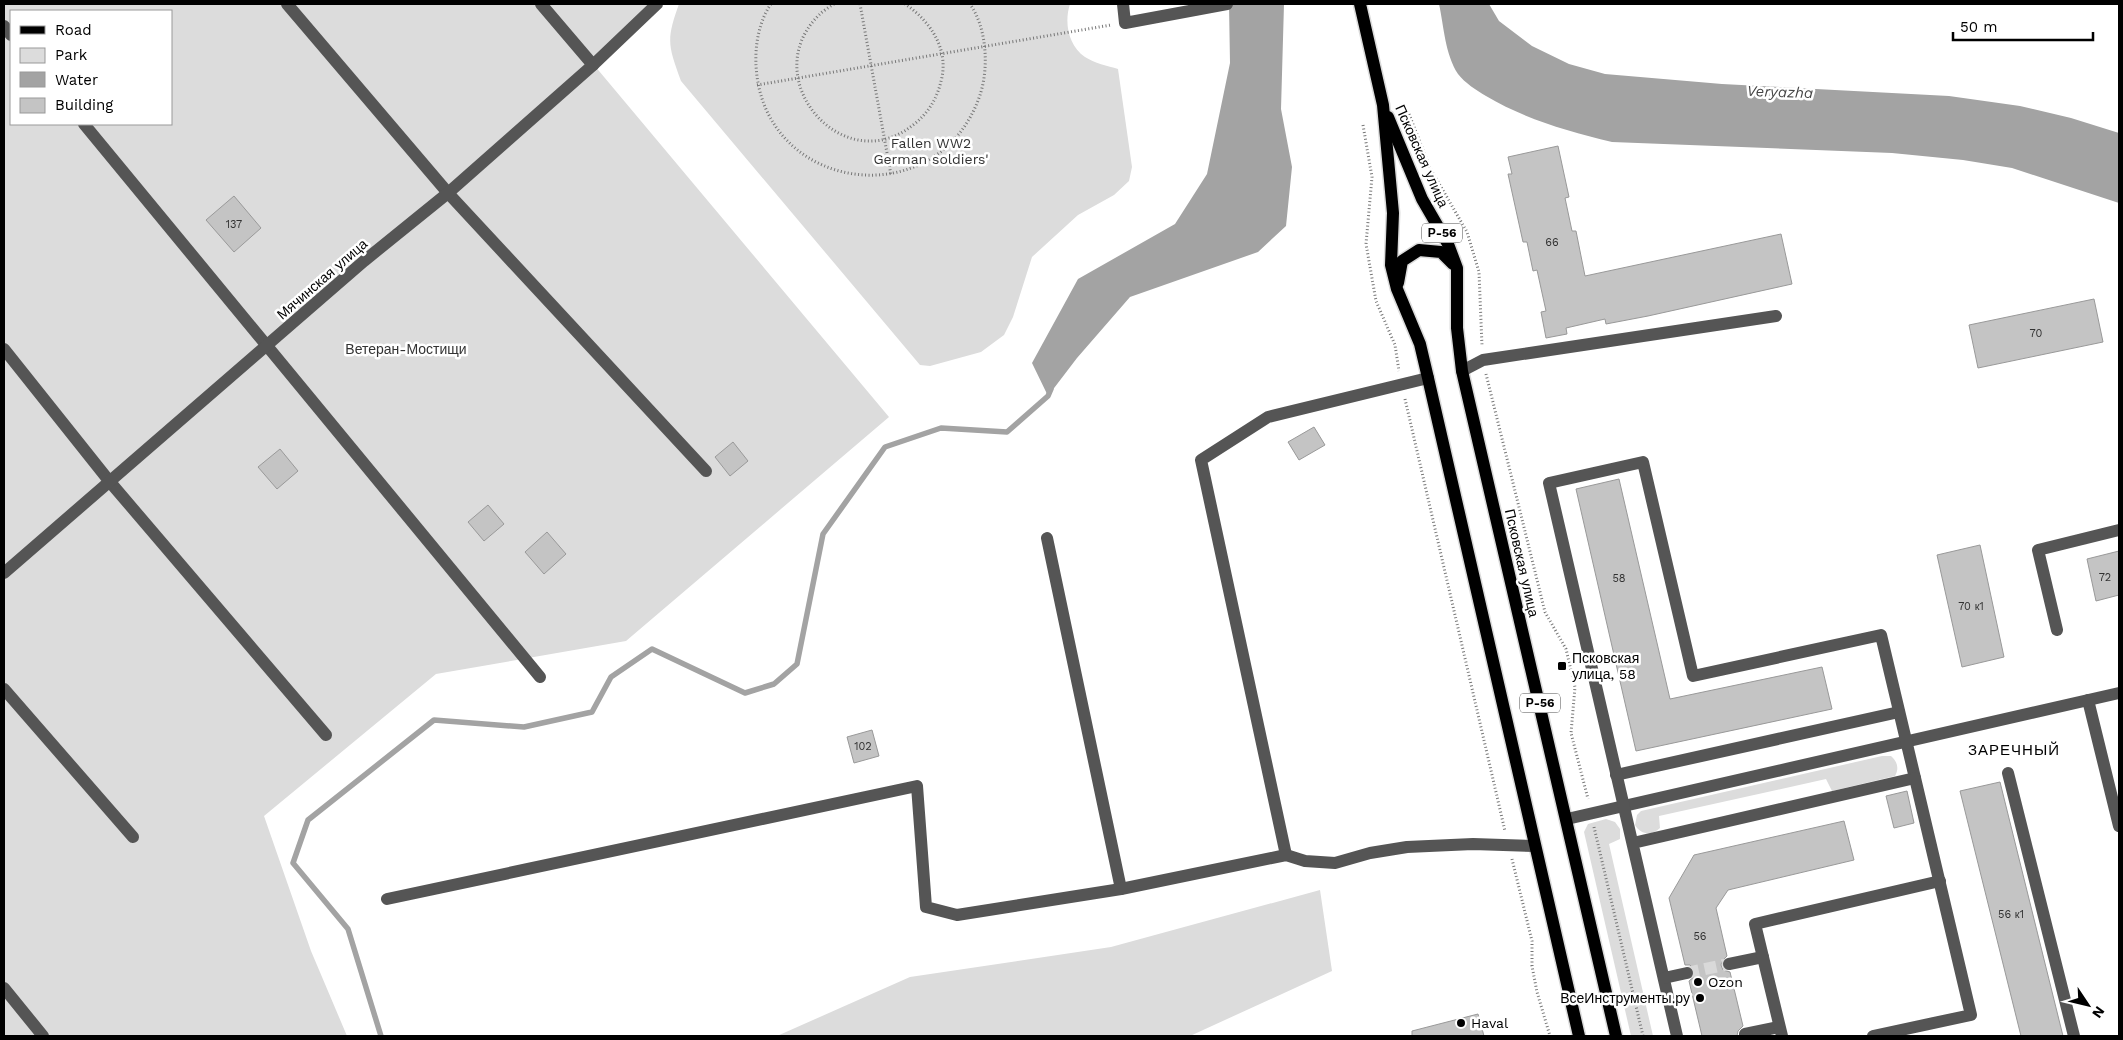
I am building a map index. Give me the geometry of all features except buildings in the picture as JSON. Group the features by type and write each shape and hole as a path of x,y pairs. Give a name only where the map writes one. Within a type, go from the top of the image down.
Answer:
{"main road":[{"name":"Псковская улица","path":"1360,4 1383,106 1393,213 1391,265 1397,289 1420,344 1579,1036"},
{"name":"Псковская улица","path":"1383,106 1422,199 1448,244 1457,268 1457,328 1462,371 1616,1036"},
{"path":"1397,289 1402,261 1419,250 1441,252 1457,268"}],"street":[{"path":"287,4 448,193 706,471"},
{"path":"541,4 593,65"},
{"name":"Мячинская улица","path":"4,573 364,261 448,193 593,65 657,4"},
{"path":"1123,4 1126,23 1225,4"},
{"path":"85,125 540,677"},
{"path":"1462,371 1482,360 1776,316"},
{"path":"4,350 110,482 326,735"},
{"path":"1286,855 1201,460 1268,417 1428,378"},
{"path":"1677,1036 1549,483 1643,462 1693,676 1882,635 1971,1015 1906,1033 1873,1036"},
{"path":"2057,630 2038,550 2119,530"},
{"path":"1047,538 1121,889"},
{"path":"4,689 133,837"},
{"path":"1567,819 2119,693"},
{"path":"2088,700 2119,826"},
{"path":"1616,775 1899,712"},
{"path":"2008,773 2074,1036"},
{"path":"1633,843 1915,778"},
{"path":"388,899 917,786 926,907 957,915 1121,889 1286,855 1305,861 1335,864 1370,853 1407,847 1473,844 1535,846"},
{"path":"1745,1034 1780,1031 1755,924 1940,881"},
{"path":"1729,964 1763,957"},
{"path":"1664,978 1687,973"},
{"path":"4,988 43,1036"}],"path":[{"path":"771,4 765,12 755,48 757,85 770,118 792,146 822,166 855,176 891,175 924,163 953,142 973,114 985,80 985,45 975,10 970,4"},
{"path":"834,4 818,15 805,33 797,55 797,78 806,103 813,114 828,127 845,136 864,140 884,139 906,131 924,117 936,98 942,76 941,53 934,32 920,14 905,4"},
{"path":"860,4 891,175"},
{"path":"757,85 985,45 1126,23"},
{"path":"1409,114 1430,168 1467,232 1479,272 1482,360 1545,612 1566,649 1575,687 1571,733 1643,1036"},
{"path":"1363,125 1372,177 1366,244 1376,301 1395,345 1402,385 1508,845 1532,941 1532,966 1550,1036"}],"green space":[{"name":"Ветеран-Мостищи","path":"4,4 657,4 594,65 889,417 626,641 436,674 264,816 311,951 347,1036 4,1036"},
{"name":"Fallen WW2 German soldiers'","path":"679,4 1070,4 1067,18 1069,33 1079,52 1089,59 1118,69 1132,167 1129,181 1114,195 1078,215 1032,257 1013,317 1004,335 981,352 930,366 920,365 681,81 673,59 670,42 672,26"},
{"path":"1882,756 1891,756 1895,761 1897,771 1895,776 1832,791 1826,779 1659,816 1660,828 1650,833 1640,831 1635,825 1637,815 1641,811"},
{"path":"1606,819 1615,822 1620,829 1620,839 1609,844 1653,1036 1631,1036 1584,832 1588,824"},
{"path":"1320,890 1332,971 1190,1036 777,1036 910,977 1111,947"}],"water":[{"path":"1229,4 1284,4 1281,109 1292,167 1286,226 1258,252 1130,297 1077,358 1048,396 1032,363 1078,279 1175,224 1207,174 1230,63"},
{"name":"Veryazha","path":"1439,4 1489,4 1499,21 1532,46 1569,64 1605,74 1722,84 1949,96 2020,106 2071,118 2119,133 2119,203 2012,168 1963,160 1892,153 1612,142 1563,129 1531,118 1501,104 1475,89 1458,74 1450,58"}],"waterway":[{"path":"381,1036 348,929 293,863 308,820 434,720 524,727 592,712 611,677 652,649 745,693 774,684 797,664 823,534 885,447 941,428 1007,432 1048,396 1051,389"}],"tunnel":[{"path":"1687,973 1729,964"}],"place":[{"name":"Псковская улица, 58","path":"1562,666"},
{"name":"Ozon","path":"1698,982"},
{"name":"ВсеИнструменты.ру","path":"1700,998"},
{"name":"Haval","path":"1461,1023"}],"district":[{"name":"ЗАРЕЧНЫЙ","path":"2014,750"}]}
